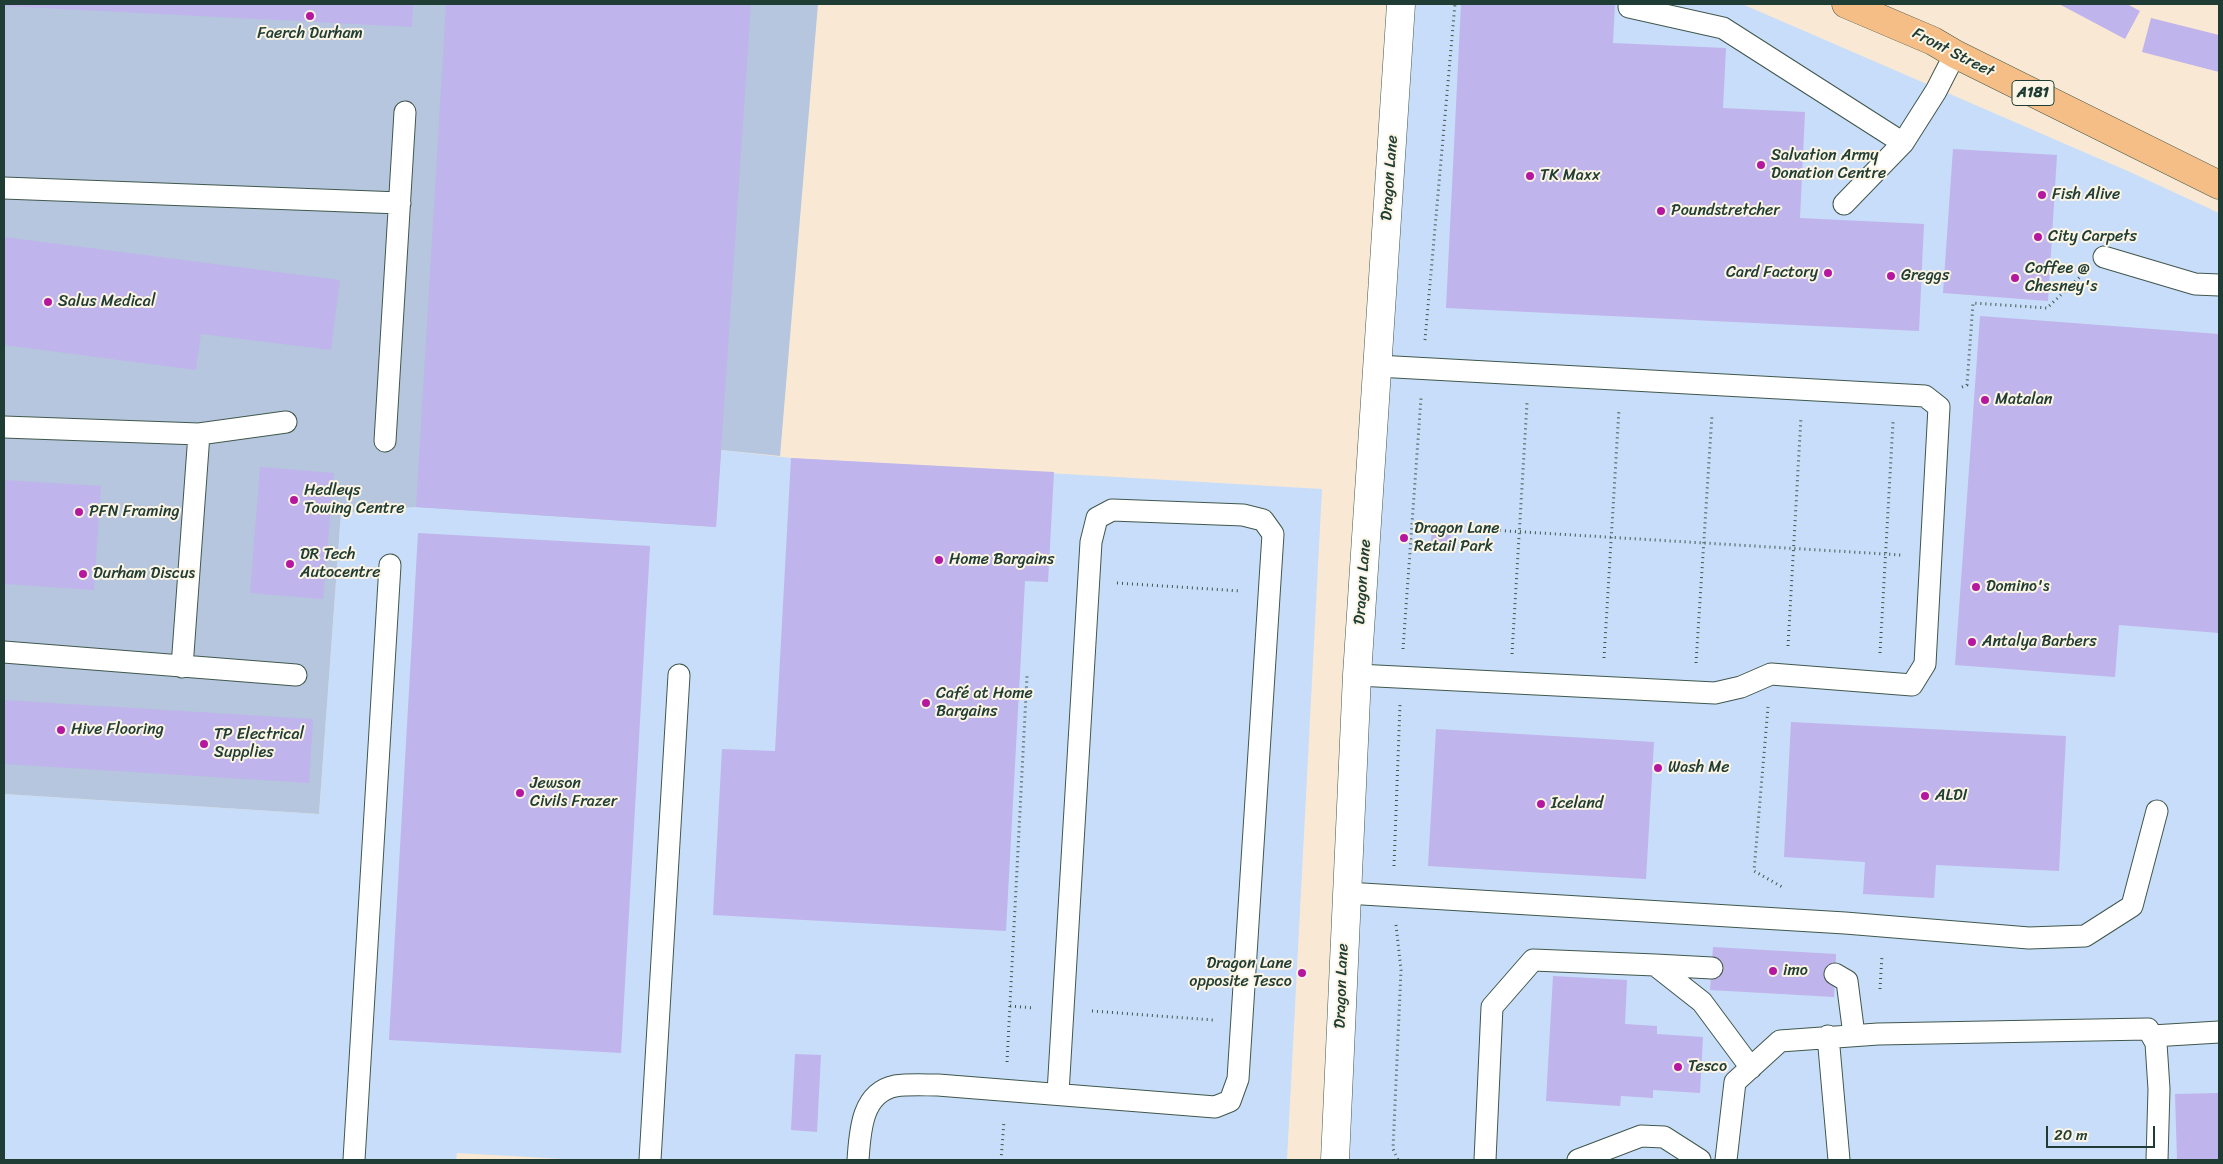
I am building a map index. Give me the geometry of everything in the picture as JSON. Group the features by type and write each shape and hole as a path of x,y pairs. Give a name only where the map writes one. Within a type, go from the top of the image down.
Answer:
{"main road":[{"name":"Front Street","path":"1846,4 1933,41 1955,54 2219,185"}],"street":[{"name":"Dragon Lane","path":"1335,1160 1356,675 1401,4"}],"lane":[{"path":"1628,7 1723,28 1903,143"},
{"path":"1844,204 1903,143 1936,91 1955,54"},
{"path":"384,441 405,112"},
{"path":"4,188 400,203"},
{"path":"2104,256 2195,284 2219,285"},
{"path":"1356,675 1715,693 1779,675 1912,685 1926,664 1939,407 1925,396 1377,366"},
{"path":"4,427 199,434 286,422"},
{"path":"182,667 199,434"},
{"path":"858,1160 860,1132 866,1109 879,1093 894,1086 930,1085 1006,1089 1215,1107 1230,1101 1238,1079 1273,534 1263,520 1243,515 1112,510 1097,518 1091,542 1058,1093"},
{"path":"354,1160 390,565"},
{"path":"4,652 296,675"},
{"path":"650,1160 679,675"},
{"path":"1346,893 1845,923 2029,938 2085,936 2132,906 2157,811"},
{"path":"1485,1160 1492,1007 1533,960 1712,968"},
{"path":"1655,965 1702,1002 1751,1068"},
{"path":"1834,974 1847,980 1854,1035"},
{"path":"1726,1160 1735,1082 1780,1041 1854,1035 2148,1030 2156,1043 2159,1089 2157,1160"},
{"path":"2152,1036 2219,1032"},
{"path":"1828,1036 1839,1160"},
{"path":"1578,1160 1642,1136 1664,1136 1700,1160"}],"path":[{"path":"1398,1160 1393,1149 1401,970 1392,896 1401,678 1423,368 1455,4"},
{"path":"1925,396 1967,386 1973,304 2047,308 2104,256"},
{"path":"1510,684 1529,373"},
{"path":"1602,688 1620,379"},
{"path":"1694,693 1713,384"},
{"path":"1754,871 1794,548 1803,389"},
{"path":"1878,682 1895,394"},
{"path":"1475,529 1931,557"},
{"path":"1089,581 1269,592"},
{"path":"1001,1160 1028,676"},
{"path":"1010,1006 1242,1022"}],"shaded area":[{"path":"4,4 818,4 780,456 721,450 716,527 416,507 341,513 319,814 4,794"},
{"path":"1401,4 1742,4 2130,172 2219,213 2219,1160 1335,1160"},
{"path":"721,450 791,458 1322,489 1287,1160 581,1160 457,1153 456,1160 4,1160 4,794 319,814 341,513 416,507"}],"building":[{"name":"Faerch Durham","path":"4,4 413,4 412,27 4,6"},
{"path":"446,4 751,4 716,527 416,507"},
{"path":"1461,4 1615,4 1613,43 1726,48 1723,108 1805,112 1800,218 1924,224 1919,331 1446,308"},
{"path":"2059,4 2127,4 2140,11 2125,39"},
{"path":"2151,18 2219,35 2219,72 2142,52"},
{"path":"1953,149 2057,155 2048,301 1943,293"},
{"path":"4,237 340,280 331,350 201,334 196,370 4,345"},
{"path":"1980,316 2219,334 2219,633 2119,625 2115,677 1955,665"},
{"path":"791,458 1054,472 1048,582 1025,581 1006,931 713,915 722,749 775,751"},
{"path":"260,467 334,473 323,599 250,593"},
{"path":"4,480 101,486 94,590 4,584"},
{"path":"1432,531 1451,533 1449,551 1430,549"},
{"name":"Jewson Civils Frazer","path":"418,533 650,546 621,1053 389,1040"},
{"path":"4,700 313,719 309,783 4,764"},
{"name":"ALDI","path":"1791,722 2066,736 2059,871 1936,865 1934,898 1863,894 1865,862 1784,857"},
{"name":"Iceland","path":"1436,729 1654,742 1646,879 1428,866"},
{"name":"imo","path":"1713,947 1836,954 1834,997 1710,990"},
{"path":"1553,976 1627,980 1625,1024 1657,1026 1657,1034 1703,1037 1700,1093 1653,1090 1653,1098 1621,1096 1620,1106 1546,1101"},
{"path":"795,1054 821,1055 817,1132 791,1130"},
{"path":"2218,1093 2219,1160 2177,1160 2175,1094"}],"place":[{"name":"Faerch Durham","path":"310,16"},
{"name":"Salvation Army Donation Centre","path":"1761,165"},
{"name":"TK Maxx","path":"1530,176"},
{"name":"Fish Alive","path":"2042,195"},
{"name":"Poundstretcher","path":"1661,211"},
{"name":"City Carpets","path":"2038,237"},
{"name":"Card Factory","path":"1828,273"},
{"name":"Greggs","path":"1891,276"},
{"name":"Coffee @ Chesney's","path":"2015,278"},
{"name":"Salus Medical","path":"48,302"},
{"name":"Matalan","path":"1985,400"},
{"name":"Hedleys Towing Centre","path":"294,500"},
{"name":"PFN Framing","path":"79,512"},
{"name":"Dragon Lane Retail Park","path":"1404,538"},
{"name":"Home Bargains","path":"939,560"},
{"name":"DR Tech Autocentre","path":"290,564"},
{"name":"Durham Discus","path":"83,574"},
{"name":"Domino's","path":"1976,587"},
{"name":"Antalya Barbers","path":"1972,642"},
{"name":"Café at Home Bargains","path":"926,703"},
{"name":"Hive Flooring","path":"61,730"},
{"name":"TP Electrical Supplies","path":"204,744"},
{"name":"Wash Me","path":"1658,768"},
{"name":"Jewson Civils Frazer","path":"520,793"},
{"name":"ALDI","path":"1925,796"},
{"name":"Iceland","path":"1541,804"},
{"name":"imo","path":"1773,971"},
{"name":"Dragon Lane opposite Tesco","path":"1302,973"},
{"name":"Tesco","path":"1678,1067"}]}
